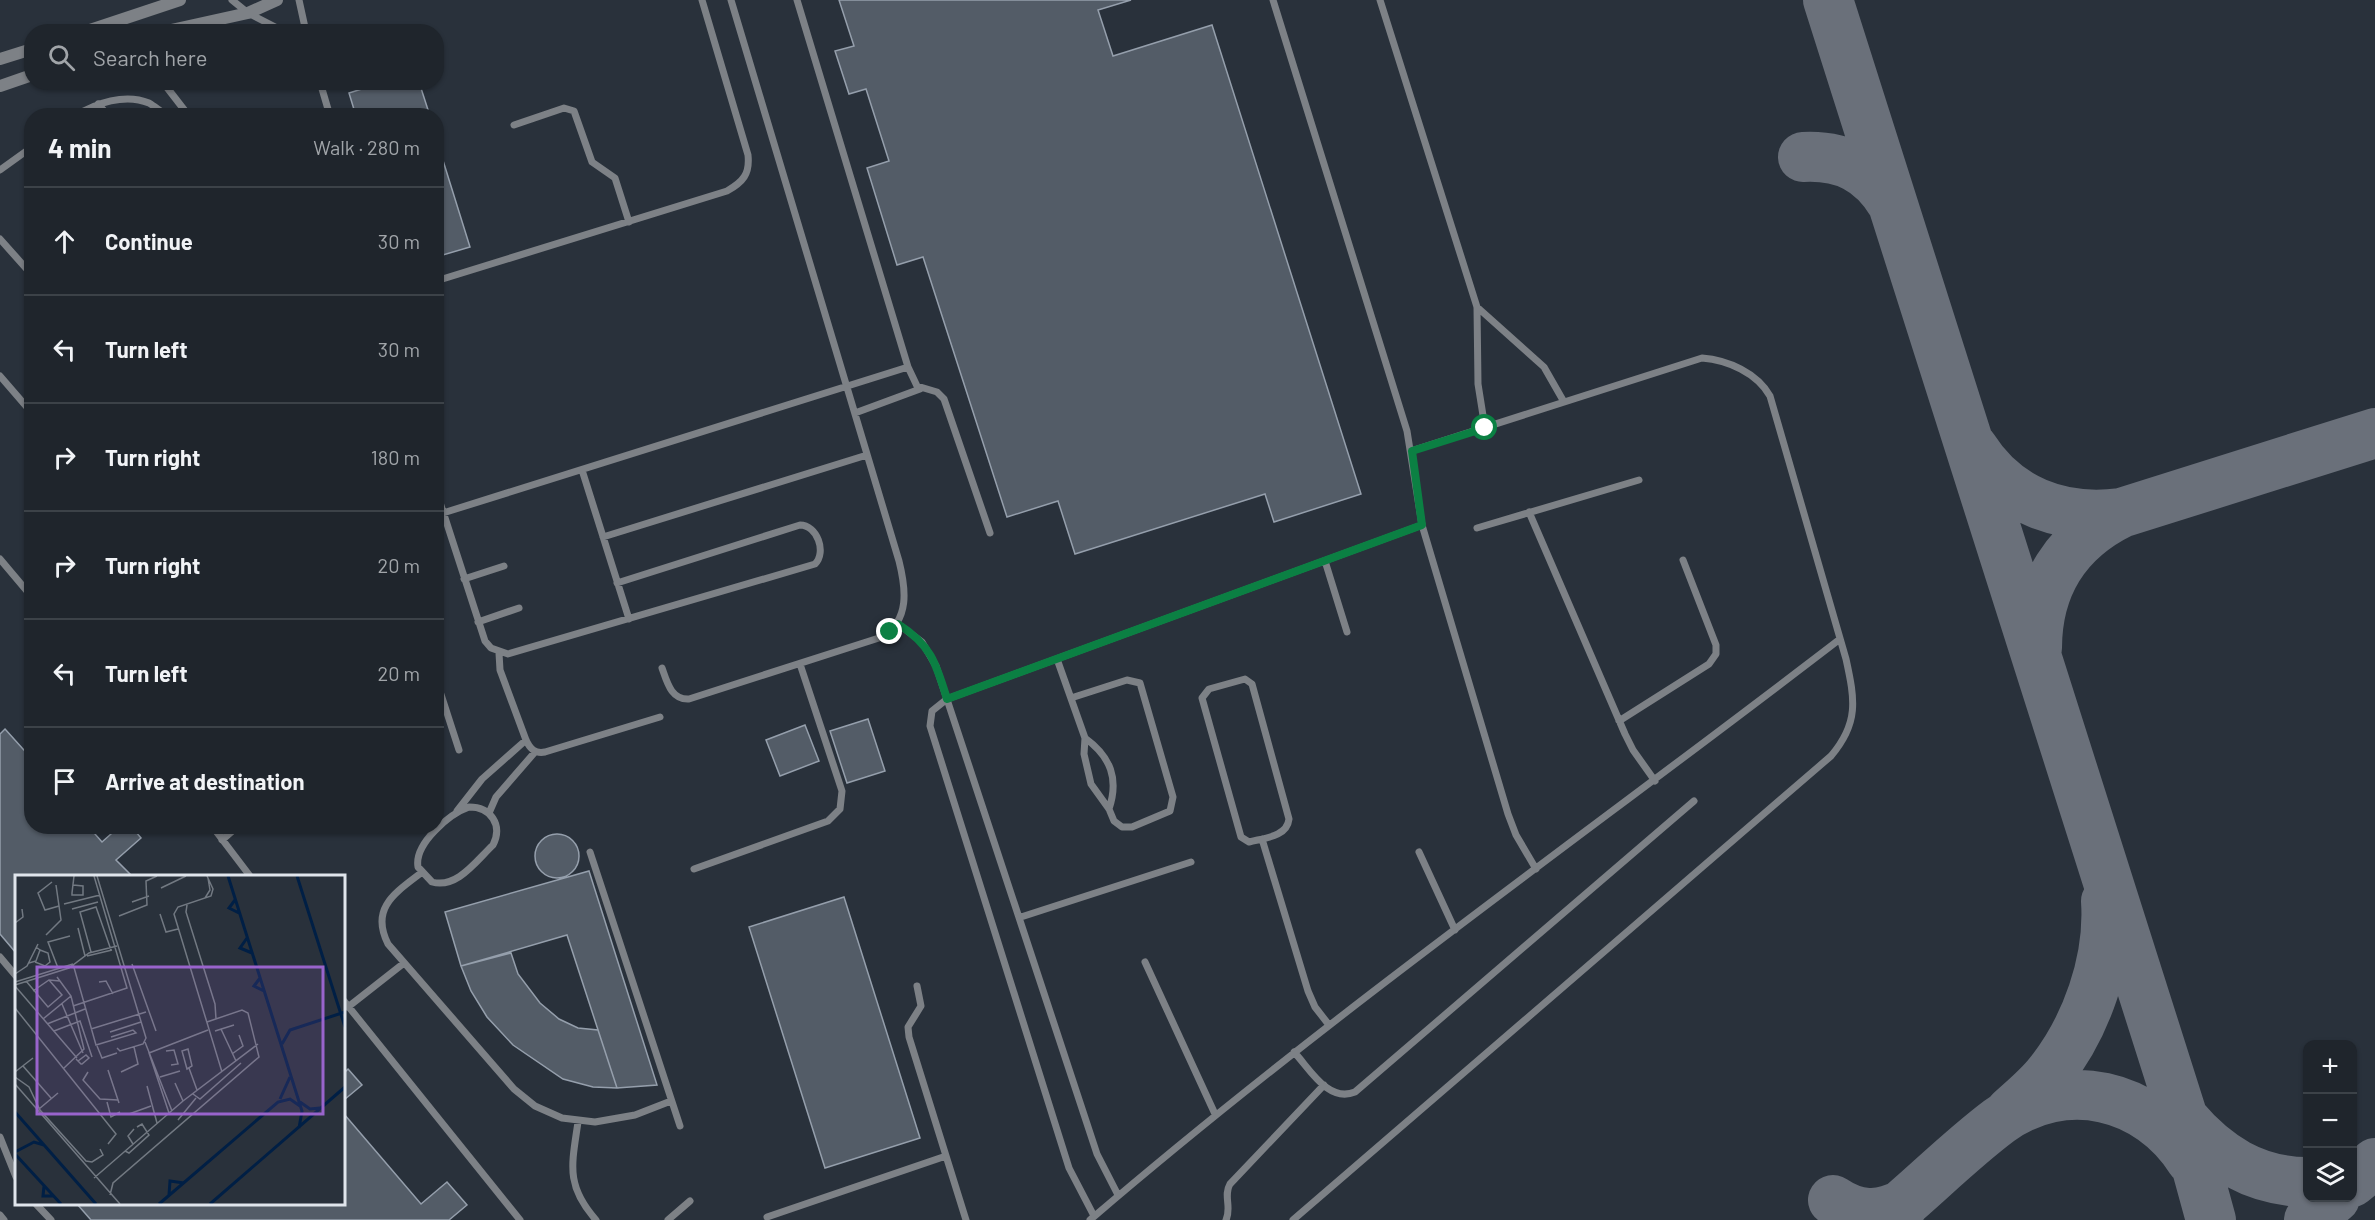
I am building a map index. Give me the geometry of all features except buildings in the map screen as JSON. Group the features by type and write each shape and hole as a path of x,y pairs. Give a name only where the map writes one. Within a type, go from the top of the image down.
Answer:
{"street":[{"path":"198,24 248,13 277,0"},
{"path":"107,24 172,1"},
{"path":"0,59 24,52"},
{"path":"0,86 24,78"}],"lane":[{"path":"232,0 248,13 269,24"},
{"path":"299,0 304,24"},
{"path":"444,279 727,191 744,179 748,172 748,155 702,0"},
{"path":"662,668 674,694 684,699 882,637 898,624 904,601 902,573 731,0"},
{"path":"797,0 908,368 914,382 920,388 937,392 944,399 990,532"},
{"path":"1273,0 1412,451 1422,525 1508,814 1520,843 1536,869"},
{"path":"1380,0 1477,307 1478,384 1485,428"},
{"path":"169,90 183,108"},
{"path":"322,90 328,108"},
{"path":"90,108 98,104 125,99 141,101 154,108"},
{"path":"98,104 102,108"},
{"path":"514,125 564,108 574,111 592,162 615,178 629,222"},
{"path":"0,170 24,153"},
{"path":"0,239 24,266"},
{"path":"1477,307 1544,368 1564,402"},
{"path":"1293,1220 1831,756 1842,742 1853,712 1854,697 1840,639 1770,396 1754,377 1727,363 1702,358 1412,451"},
{"path":"444,513 908,368"},
{"path":"0,376 24,404"},
{"path":"855,413 920,388"},
{"path":"603,537 867,455"},
{"path":"582,470 629,619"},
{"path":"1477,528 1639,480"},
{"path":"1529,512 1619,721 1633,750 1655,781"},
{"path":"444,516 484,641 499,653 518,653 815,564 821,555 815,531 806,525 800,525 617,583"},
{"path":"1422,525 947,699 932,711 930,726 1069,1168 1092,1218 1215,1114 1294,1052 1840,639"},
{"path":"0,559 24,588"},
{"path":"1619,721 1708,664 1716,654 1716,645 1683,560"},
{"path":"1325,561 1347,632"},
{"path":"464,579 504,566"},
{"path":"478,622 519,608"},
{"path":"898,624 916,636 929,651 1021,917 1100,1161 1118,1195"},
{"path":"499,653 500,670 526,740 535,752 545,752 660,717"},
{"path":"1057,659 1085,738 1084,754 1089,777 1114,821 1126,828 1166,814 1172,807 1173,797 1142,686 1137,681 1127,680 1071,698"},
{"path":"694,869 828,821 840,809 842,791 800,663"},
{"path":"1245,679 1252,684 1289,819 1285,830 1262,839 1250,842 1241,837 1202,701 1203,694 1209,689 1245,679"},
{"path":"444,704 459,750"},
{"path":"1085,738 1105,757 1112,769 1114,782 1109,809"},
{"path":"444,824 456,813 482,779 526,740"},
{"path":"489,813 496,797 535,752"},
{"path":"1294,1052 1330,1092 1344,1095 1359,1089 1694,801"},
{"path":"434,834 420,847 417,860 421,873 438,884 458,878 493,845 497,825 489,813 483,809 469,807 456,813"},
{"path":"218,834 249,875"},
{"path":"222,840 229,834"},
{"path":"1262,839 1308,991 1315,1007 1329,1025"},
{"path":"590,852 680,1125"},
{"path":"1419,852 1455,930"},
{"path":"1021,917 1191,862"},
{"path":"421,873 393,894 382,918 388,944 514,1089 547,1112 579,1122 611,1121 635,1115 671,1101"},
{"path":"0,957 15,975"},
{"path":"1145,962 1215,1114"},
{"path":"404,963 346,1004 520,1220"},
{"path":"917,986 921,1006 908,1032 966,1220"},
{"path":"1226,1220 1230,1207 1227,1194 1230,1184 1324,1085"},
{"path":"579,1122 572,1161 573,1184 583,1206 596,1220"},
{"path":"0,1137 15,1174"},
{"path":"767,1217 946,1156"},
{"path":"668,1220 690,1201"},
{"path":"38,1205 51,1220"},
{"path":"0,1215 4,1220"}],"taxiway":[{"path":"1828,0 2183,1118 2211,1220"},
{"path":"1803,157 1831,159 1855,167 1875,181 1892,203"},
{"path":"2037,648 2042,605 2058,568 2070,551 2102,524 2121,513 2375,433"},
{"path":"1973,448 1986,466 2002,481 2019,494 2037,503 2077,514 2121,513"},
{"path":"2009,1113 2049,1074 2074,1036 2084,1015 2093,993 2104,947 2106,901"},
{"path":"1884,1220 1999,1121 2024,1106 2051,1098 2078,1095 2104,1098 2129,1106 2153,1119 2173,1137 2191,1160"},
{"path":"2183,1118 2209,1144 2238,1165 2271,1177 2303,1182"},
{"path":"2357,1178 2375,1163"},
{"path":"1833,1200 1859,1212 1868,1213 1886,1211 1904,1204"},
{"path":"2309,1220 2330,1202"}],"route":[{"path":"890,632 898,624 922,642 936,666 947,699 1422,525 1415,488 1412,451 1485,428"}]}
